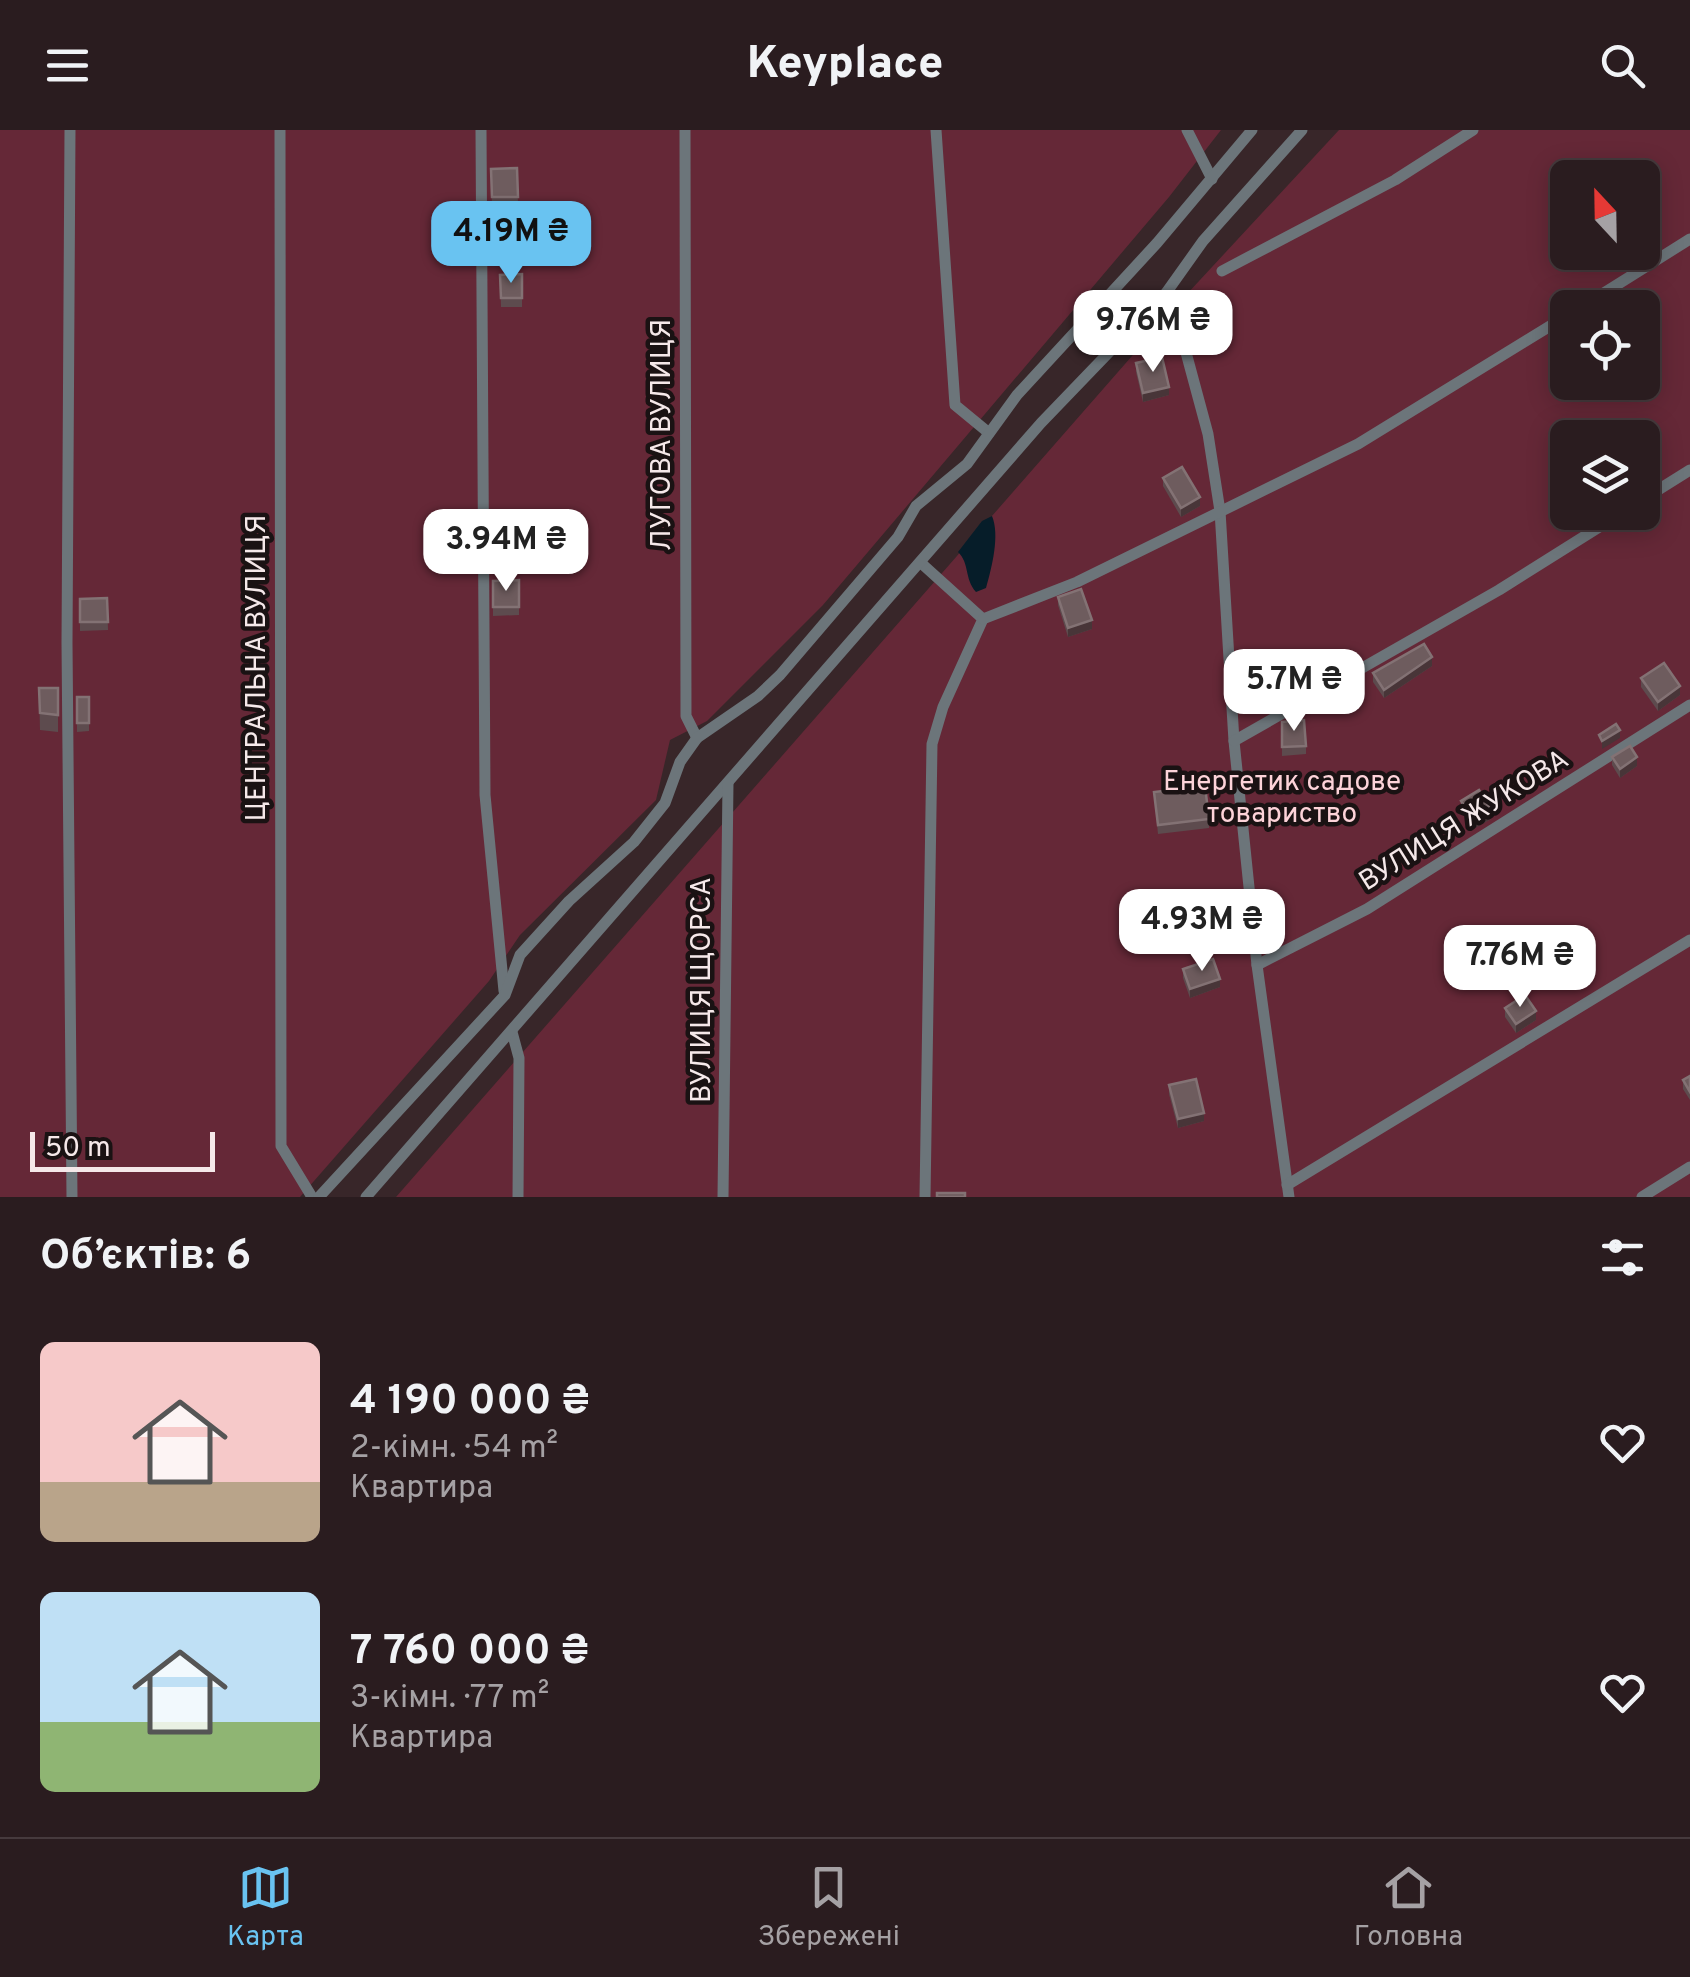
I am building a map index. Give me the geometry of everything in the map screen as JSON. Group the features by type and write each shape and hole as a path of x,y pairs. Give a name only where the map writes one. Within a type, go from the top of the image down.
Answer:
{"lane":[{"path":"70,130 67,662 72,1197"},
{"name":"ЦЕНТРАЛЬНА ВУЛИЦЯ","path":"280,130 281,1146 315,1197"},
{"path":"481,130 486,795 505,995"},
{"name":"ЛУГОВА ВУЛИЦЯ","path":"685,130 686,716 697,738"},
{"path":"936,130 955,405 989,434"},
{"path":"1187,130 1212,179"},
{"path":"315,1197 505,995 520,955 569,901 634,842 666,803 680,762 697,738 758,696 780,675 898,538 916,506 967,464 1017,396 1252,130"},
{"path":"366,1197 1042,424 1166,293 1202,241 1302,130"},
{"path":"1222,271 1395,180 1473,130"},
{"path":"1609,290 1690,239"},
{"path":"1166,293 1174,308 1208,434 1220,511 1234,741 1257,965 1288,1191 1690,940"},
{"path":"925,1197 932,744 943,708 983,619 1025,606 1358,444 1550,326"},
{"path":"1660,489 1690,470"},
{"path":"1234,741 1499,590 1594,530"},
{"path":"921,563 983,619"},
{"name":"ВУЛИЦЯ ЖУКОВА","path":"1257,965 1368,909 1690,705"},
{"name":"ВУЛИЦЯ ЩОРСА","path":"723,1197 728,783"},
{"path":"512,1032 520,1058 518,1197"},
{"path":"1642,1197 1690,1167"}],"green space":[{"path":"0,130 1221,130 1169,197 823,605 707,721 670,740 656,800 520,935 489,981 300,1197 0,1197"},
{"name":"Енергетик садове товариство","path":"1339,130 1690,130 1690,1197 396,1197 1174,308"}],"water":[{"path":"992,516 993,561 986,588 976,592 958,552 982,521"}],"building":[{"path":"517,168 518,197 492,197 491,169"},
{"path":"522,274 522,298 501,298 500,275"},
{"path":"1162,357 1169,387 1143,393 1136,363"},
{"path":"1182,467 1200,497 1181,508 1163,478"},
{"path":"519,580 519,607 493,607 493,581"},
{"path":"1081,589 1092,620 1068,628 1058,597"},
{"path":"107,598 108,622 80,622 80,599"},
{"path":"1424,644 1432,657 1384,690 1373,673"},
{"path":"1664,663 1680,686 1658,702 1641,678"},
{"path":"39,688 58,688 58,715 40,713"},
{"path":"77,697 89,697 89,723 77,723"},
{"path":"1304,720 1306,746 1282,747 1282,722"},
{"path":"1616,724 1620,730 1602,741 1599,735"},
{"path":"1630,746 1637,757 1620,769 1612,757"},
{"path":"1205,786 1209,819 1158,825 1154,792"},
{"path":"1479,790 1491,810 1473,820 1461,801"},
{"path":"1213,959 1220,979 1190,989 1183,969"},
{"path":"1525,995 1536,1011 1516,1024 1505,1008"},
{"path":"1196,1079 1204,1113 1178,1119 1169,1085"},
{"path":"937,1193 965,1193 965,1197 937,1197"}]}
